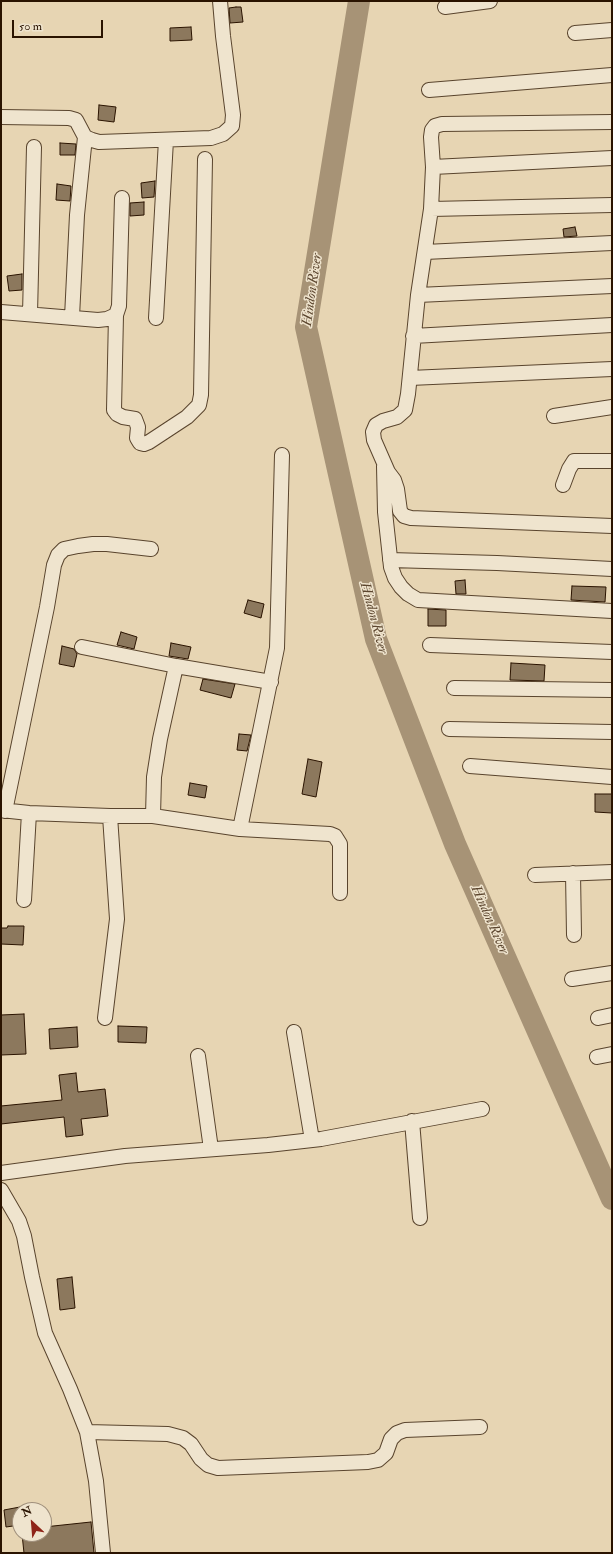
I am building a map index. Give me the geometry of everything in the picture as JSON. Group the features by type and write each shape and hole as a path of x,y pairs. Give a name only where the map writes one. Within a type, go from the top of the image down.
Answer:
{"street":[{"path":"85,137 99,142 211,138 223,134 232,126 233,114 220,1"},
{"path":"445,7 490,1"},
{"path":"576,33 612,30"},
{"path":"429,90 612,75"},
{"path":"1,118 69,118 76,120 85,137 77,215 72,317"},
{"path":"612,122 442,124 435,126 432,130 431,137 433,167 431,209 418,295 410,378 405,410 397,417 383,421 376,425 373,432 374,440 394,480 400,511 404,516 411,518 612,526"},
{"path":"156,318 166,140"},
{"path":"30,314 34,147"},
{"path":"433,167 612,158"},
{"path":"122,198 119,306 116,314 114,410 117,414 123,417 135,419 138,427 137,438 144,444 187,417 199,405 201,395 205,159"},
{"path":"431,209 612,205"},
{"path":"425,252 612,243"},
{"path":"418,295 612,286"},
{"path":"1,312 107,319 116,314"},
{"path":"413,336 612,325"},
{"path":"410,378 612,369"},
{"path":"554,416 612,407"},
{"path":"240,829 277,648 282,455"},
{"path":"563,485 569,469 574,461 612,461"},
{"path":"384,462 385,512 390,560 395,578 408,594 418,600 612,611"},
{"path":"151,549 107,544 93,544 64,549 58,555 54,565 43,629 3,810 29,813 153,816 240,829 330,834 335,836 340,844 340,893"},
{"path":"390,560 497,563 612,569"},
{"path":"430,645 612,652"},
{"path":"82,647 176,666 271,682"},
{"path":"153,816 154,777 160,738 176,666"},
{"path":"454,688 612,690"},
{"path":"449,728 612,732"},
{"path":"470,766 612,777"},
{"path":"24,900 29,813"},
{"path":"106,1018 117,919 110,816"},
{"path":"535,875 612,872"},
{"path":"573,873 574,935"},
{"path":"572,979 612,974"},
{"path":"598,1018 612,1015"},
{"path":"294,1032 312,1140"},
{"path":"597,1057 612,1054"},
{"path":"198,1056 211,1149"},
{"path":"1,1173 125,1156 312,1140 482,1109"},
{"path":"412,1121 420,1218"},
{"path":"1,1190 19,1221 24,1236 45,1333 87,1432 96,1481 103,1553"},
{"path":"87,1432 168,1434 183,1438 191,1444 201,1460 208,1465 218,1468 368,1462 378,1460 386,1453 391,1439 398,1433 405,1430 480,1427"}],"building":[{"path":"241,7 243,22 230,23 229,8"},
{"path":"191,27 192,40 170,41 170,28"},
{"path":"99,105 116,107 114,122 98,120"},
{"path":"60,143 76,144 75,155 60,155"},
{"path":"155,181 154,197 142,198 141,183"},
{"path":"57,184 71,186 70,201 56,200"},
{"path":"144,202 144,215 130,216 130,203"},
{"path":"575,227 577,236 564,237 563,229"},
{"path":"22,274 22,290 9,291 7,276"},
{"path":"465,580 466,594 456,594 455,581"},
{"path":"572,586 606,587 605,602 571,600"},
{"path":"248,600 264,604 261,618 244,613"},
{"path":"428,609 446,610 446,626 428,626"},
{"path":"121,632 137,637 134,649 117,645"},
{"path":"171,643 191,647 188,659 169,656"},
{"path":"62,646 74,649 77,654 74,667 59,664"},
{"path":"511,663 545,665 544,681 510,680"},
{"path":"203,679 235,684 231,698 200,690"},
{"path":"239,734 251,735 247,751 237,750"},
{"path":"308,759 322,762 316,797 302,794"},
{"path":"190,783 207,786 205,798 188,795"},
{"path":"595,794 612,794 612,813 595,812"},
{"path":"8,926 24,926 23,945 1,944 1,928 7,928"},
{"path":"24,1014 26,1054 1,1055 1,1015"},
{"path":"118,1026 147,1027 146,1043 118,1042"},
{"path":"77,1027 78,1047 50,1049 49,1029"},
{"path":"76,1073 78,1092 105,1089 108,1116 81,1119 83,1135 66,1137 64,1117 1,1124 1,1106 62,1100 59,1075"},
{"path":"72,1277 75,1308 60,1310 57,1279"},
{"path":"12,1508 12,1526 6,1527 4,1510"},
{"path":"91,1522 94,1553 24,1553 23,1542 52,1542 52,1526"}],"waterway":[{"name":"Hindon River","path":"359,1 306,327 376,639 455,844 612,1199"}]}
